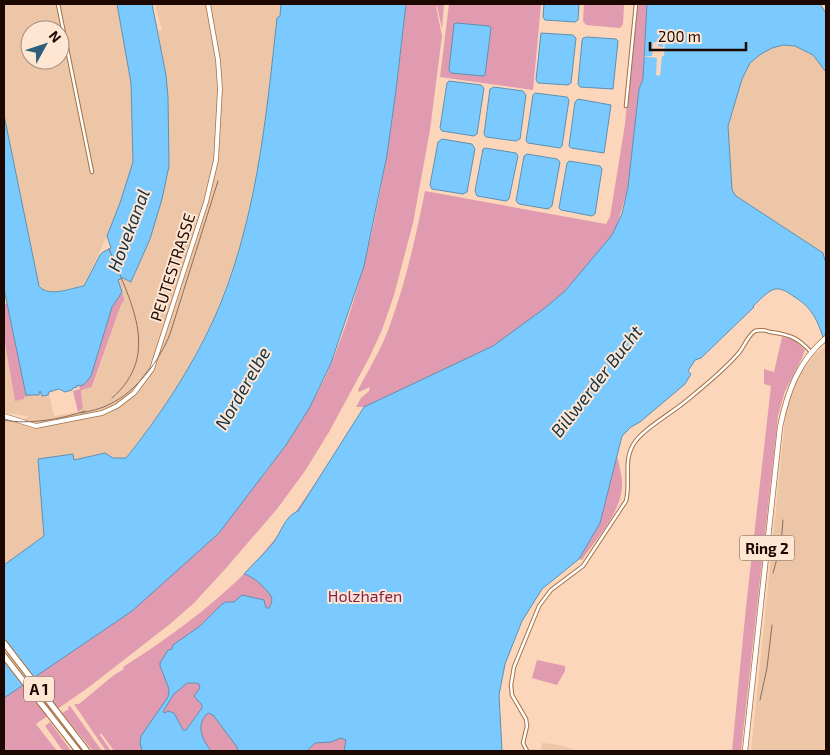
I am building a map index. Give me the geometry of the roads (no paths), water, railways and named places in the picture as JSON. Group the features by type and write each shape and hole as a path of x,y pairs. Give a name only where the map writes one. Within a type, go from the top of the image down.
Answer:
{"highway":[{"name":"A 1","path":"4,643 88,751"},
{"name":"A 1","path":"4,656 78,751"}],"main road":[{"name":"Ring 2","path":"745,751 780,427 785,404 799,369 811,352 826,338"}],"street":[{"path":"58,4 92,172"},
{"name":"PEUTESTRASSE","path":"4,416 36,426 102,412 117,406 134,393 143,384 152,369 206,202 216,160 220,90 218,60 208,4"},
{"path":"626,106 636,4"},
{"path":"527,751 523,743 527,726 526,719 513,698 510,689 514,668 544,597 584,566 626,501 628,458 634,442 731,362 755,331 761,330 790,335 800,340 811,352"}],"water":[{"name":"Hovekanal","path":"117,4 152,4 166,75 168,97 169,166 162,199 150,239 131,282 123,278 118,280 122,292 112,307 91,376 83,385 77,385 72,390 65,392 59,389 42,396 40,391 39,395 26,395 4,289 4,115 39,286 43,290 54,292 84,286 100,255 111,248 107,236 133,162 131,83"},
{"name":"Norderelbe","path":"281,4 406,4 387,155 364,266 331,363 310,407 286,445 219,533 132,611 4,698 4,565 44,536 38,459 73,454 74,460 105,453 113,458 126,458 151,426 194,357 213,321 228,285 240,248 257,172 277,18 280,16"},
{"path":"544,4 579,4 578,20 575,22 545,20 543,17"},
{"name":"Billwerder Bucht","path":"647,4 820,4 826,13 826,72 813,55 795,46 783,45 761,54 750,63 742,79 728,126 732,190 736,196 823,253 826,264 826,346 811,311 789,293 777,289 772,290 753,306 701,358 695,360 688,371 691,374 685,384 622,436 600,523 579,559 542,589 522,621 505,664 499,695 502,751 344,751 346,740 341,738 331,742 315,743 307,751 238,751 213,715 208,713 202,722 201,732 211,751 142,751 141,736 168,697 169,689 160,663 168,650 172,649 173,645 200,626 222,604 234,602 242,595 264,600 266,608 269,608 272,599 269,593 263,586 244,574 274,542 290,517 298,511 364,407 493,346 565,291 612,235 622,214 628,187 639,89 643,79","holes":["187,683 199,684 200,688 194,696 202,705 202,708 186,730 183,730 174,713 163,712 173,695"]},
{"path":"454,24 489,26 491,28 485,75 451,73 449,70"},
{"path":"541,33 573,35 576,38 571,83 568,85 538,83 536,80"},
{"path":"583,38 616,39 618,41 613,89 580,87 578,84 582,41"},
{"path":"449,81 481,85 484,88 477,134 474,136 442,131 440,128 447,83"},
{"path":"494,87 523,91 526,95 520,139 516,141 486,137 484,134 490,89"},
{"path":"535,93 567,97 569,100 562,146 560,148 528,143 526,141 533,95"},
{"path":"578,99 611,105 604,153 571,148 569,146 575,102"},
{"path":"442,139 472,144 475,149 467,192 463,194 432,189 430,185 438,142"},
{"path":"483,149 516,153 518,156 509,199 506,201 477,196 475,191"},
{"path":"527,154 557,159 560,162 552,206 548,209 519,204 516,201 524,156"},
{"path":"569,161 600,166 602,169 595,214 592,216 559,208 567,163"}],"railway":[{"path":"80,413 103,407 120,399 129,392 146,374 166,344 218,181"},
{"path":"109,249 132,307 139,345 136,363 127,381 112,398"},
{"path":"4,420 24,422 45,420 85,411"},
{"path":"773,573 781,544 783,520"},
{"path":"760,700 767,668 772,625"}],"park label":[{"name":"Holzhafen","path":"365,595"}]}
